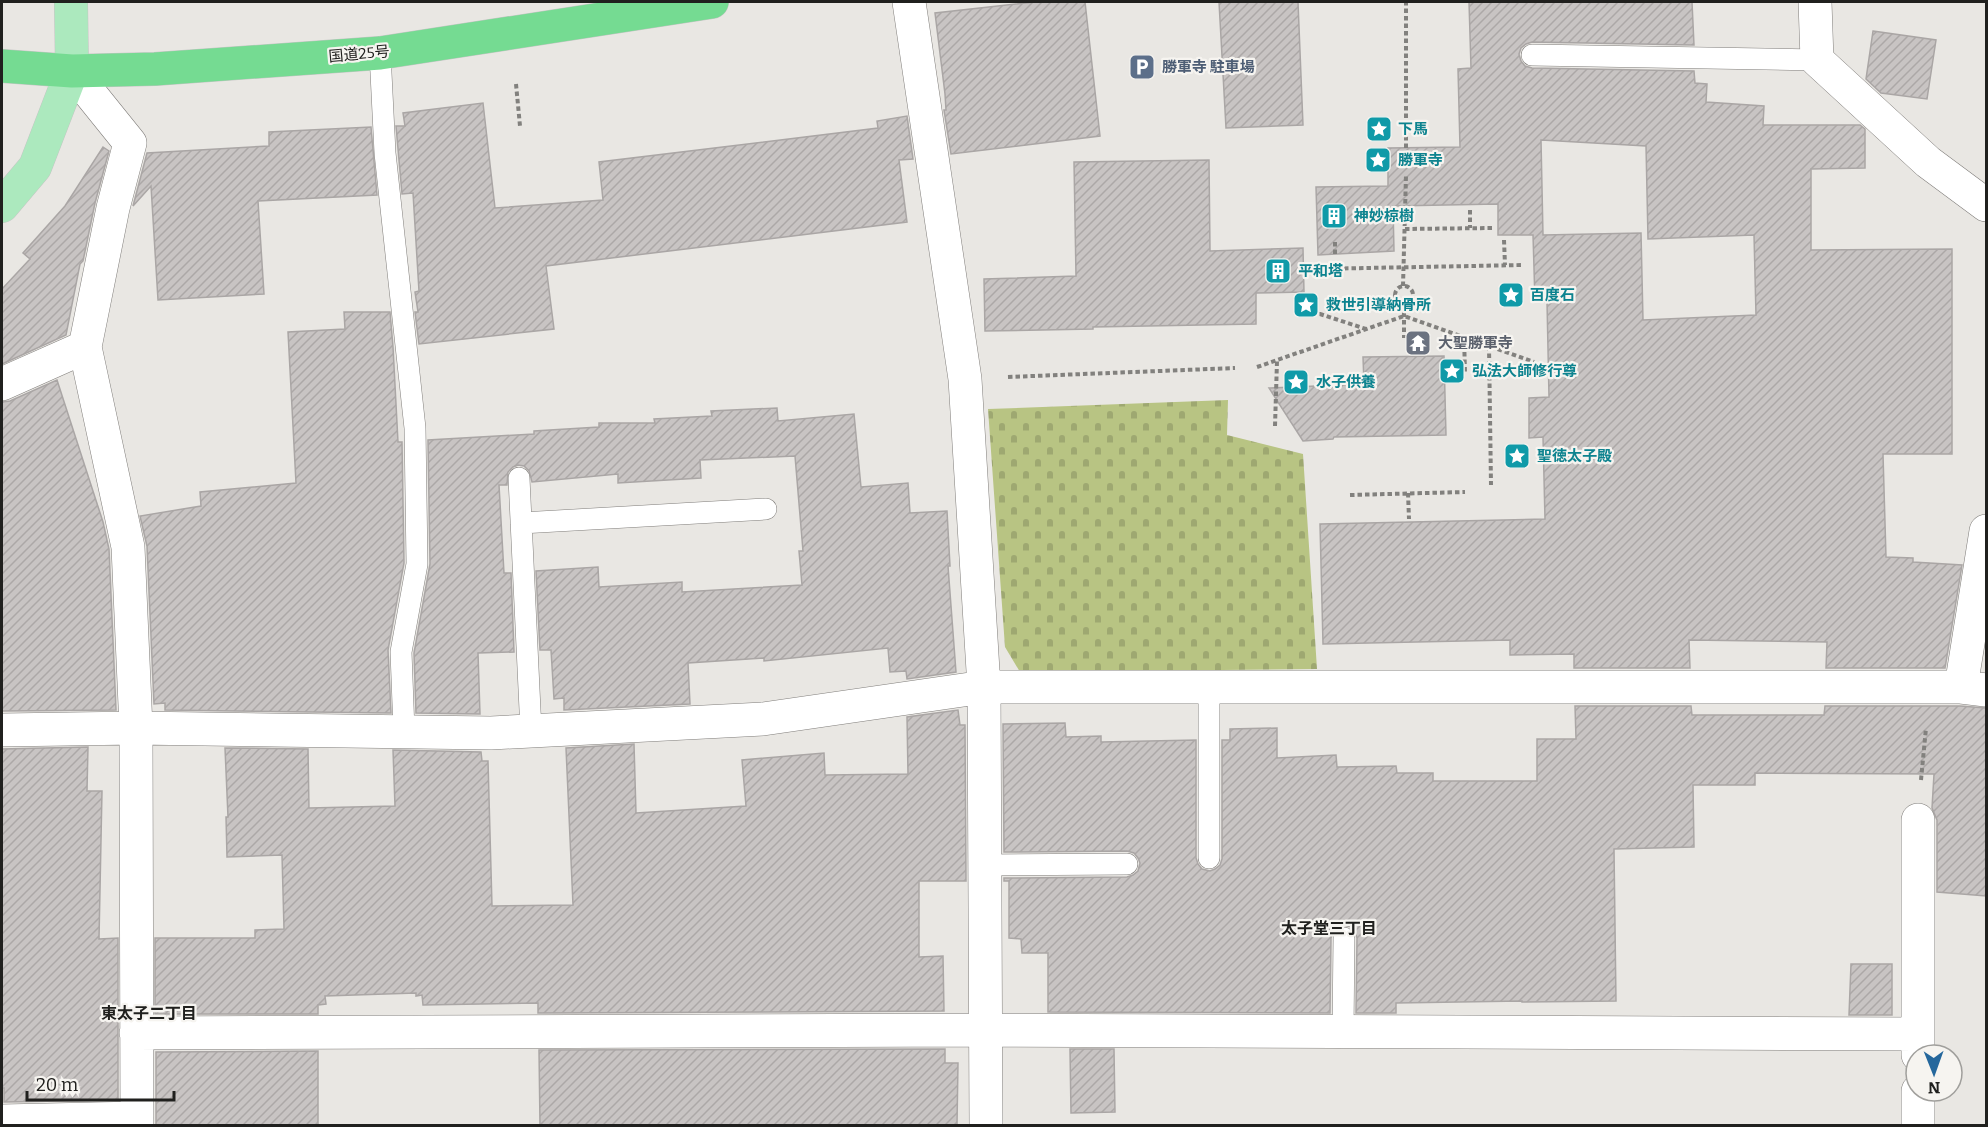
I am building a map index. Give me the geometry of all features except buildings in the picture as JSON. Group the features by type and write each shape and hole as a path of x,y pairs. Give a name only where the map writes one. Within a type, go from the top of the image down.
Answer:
{"highway":[{"name":"国道25号","path":"2,66 72,71 155,69 380,53 712,2"}],"main road":[{"path":"2,206 34,167 72,71 71,2"}],"street":[{"path":"909,2 965,379 984,687 986,1125"},
{"path":"1815,2 1817,60 1928,162 1986,205"},
{"path":"2,1121 137,1122 136,728 128,547 86,347 113,208 130,143 72,71"},
{"path":"2,384 86,347"},
{"path":"2,730 136,728 491,733 763,719 984,687 1974,688 1986,531"},
{"path":"1918,820 1918,1043"},
{"path":"136,1033 986,1030 1342,1032 1904,1045"},
{"path":"1918,1103 1918,1125"}],"lane":[{"path":"380,53 385,153 415,428 417,564 401,652 404,731"},
{"path":"1532,55 1817,60"},
{"path":"519,478 531,731"},
{"path":"521,523 766,509"},
{"path":"1209,687 1209,858"},
{"path":"985,865 1127,864"},
{"path":"1342,1032 1344,938"}],"path":[{"path":"1406,2 1406,148"},
{"path":"516,84 519,126"},
{"path":"1404,286 1406,175"},
{"path":"1470,210 1470,228"},
{"path":"1405,229 1495,228"},
{"path":"1399,239 1405,240"},
{"path":"1504,240 1505,265"},
{"path":"1335,242 1335,256"},
{"path":"1314,269 1523,265"},
{"path":"1404,286 1410,289 1413,296 1410,302 1404,305 1397,302 1394,296 1397,288 1404,286"},
{"path":"1404,305 1404,338"},
{"path":"1312,314 1320,314 1366,329"},
{"path":"1257,367 1404,316 1534,362"},
{"path":"1464,337 1465,372"},
{"path":"1489,346 1491,484"},
{"path":"1275,426 1277,361"},
{"path":"965,379 1235,368"},
{"path":"1350,495 1465,492"},
{"path":"1408,493 1409,519"},
{"path":"1918,820 1929,688"}],"green space":[{"path":"1228,400 1227,435 1303,454 1317,669 1020,672 1005,647 988,409"}],"place":[{"name":"勝軍寺 駐車場","path":"1142,67"},
{"name":"下馬","path":"1379,129"},
{"name":"勝軍寺","path":"1378,160"},
{"name":"神妙椋樹","path":"1334,216"},
{"name":"平和塔","path":"1278,271"},
{"name":"百度石","path":"1511,295"},
{"name":"救世引導納骨所","path":"1306,305"},
{"name":"大聖勝軍寺","path":"1418,343"},
{"name":"弘法大師修行尊","path":"1452,371"},
{"name":"水子供養","path":"1296,382"},
{"name":"聖徳太子殿","path":"1517,456"}],"district":[{"name":"太子堂三丁目","path":"1329,928"},
{"name":"東太子二丁目","path":"149,1013"}]}
